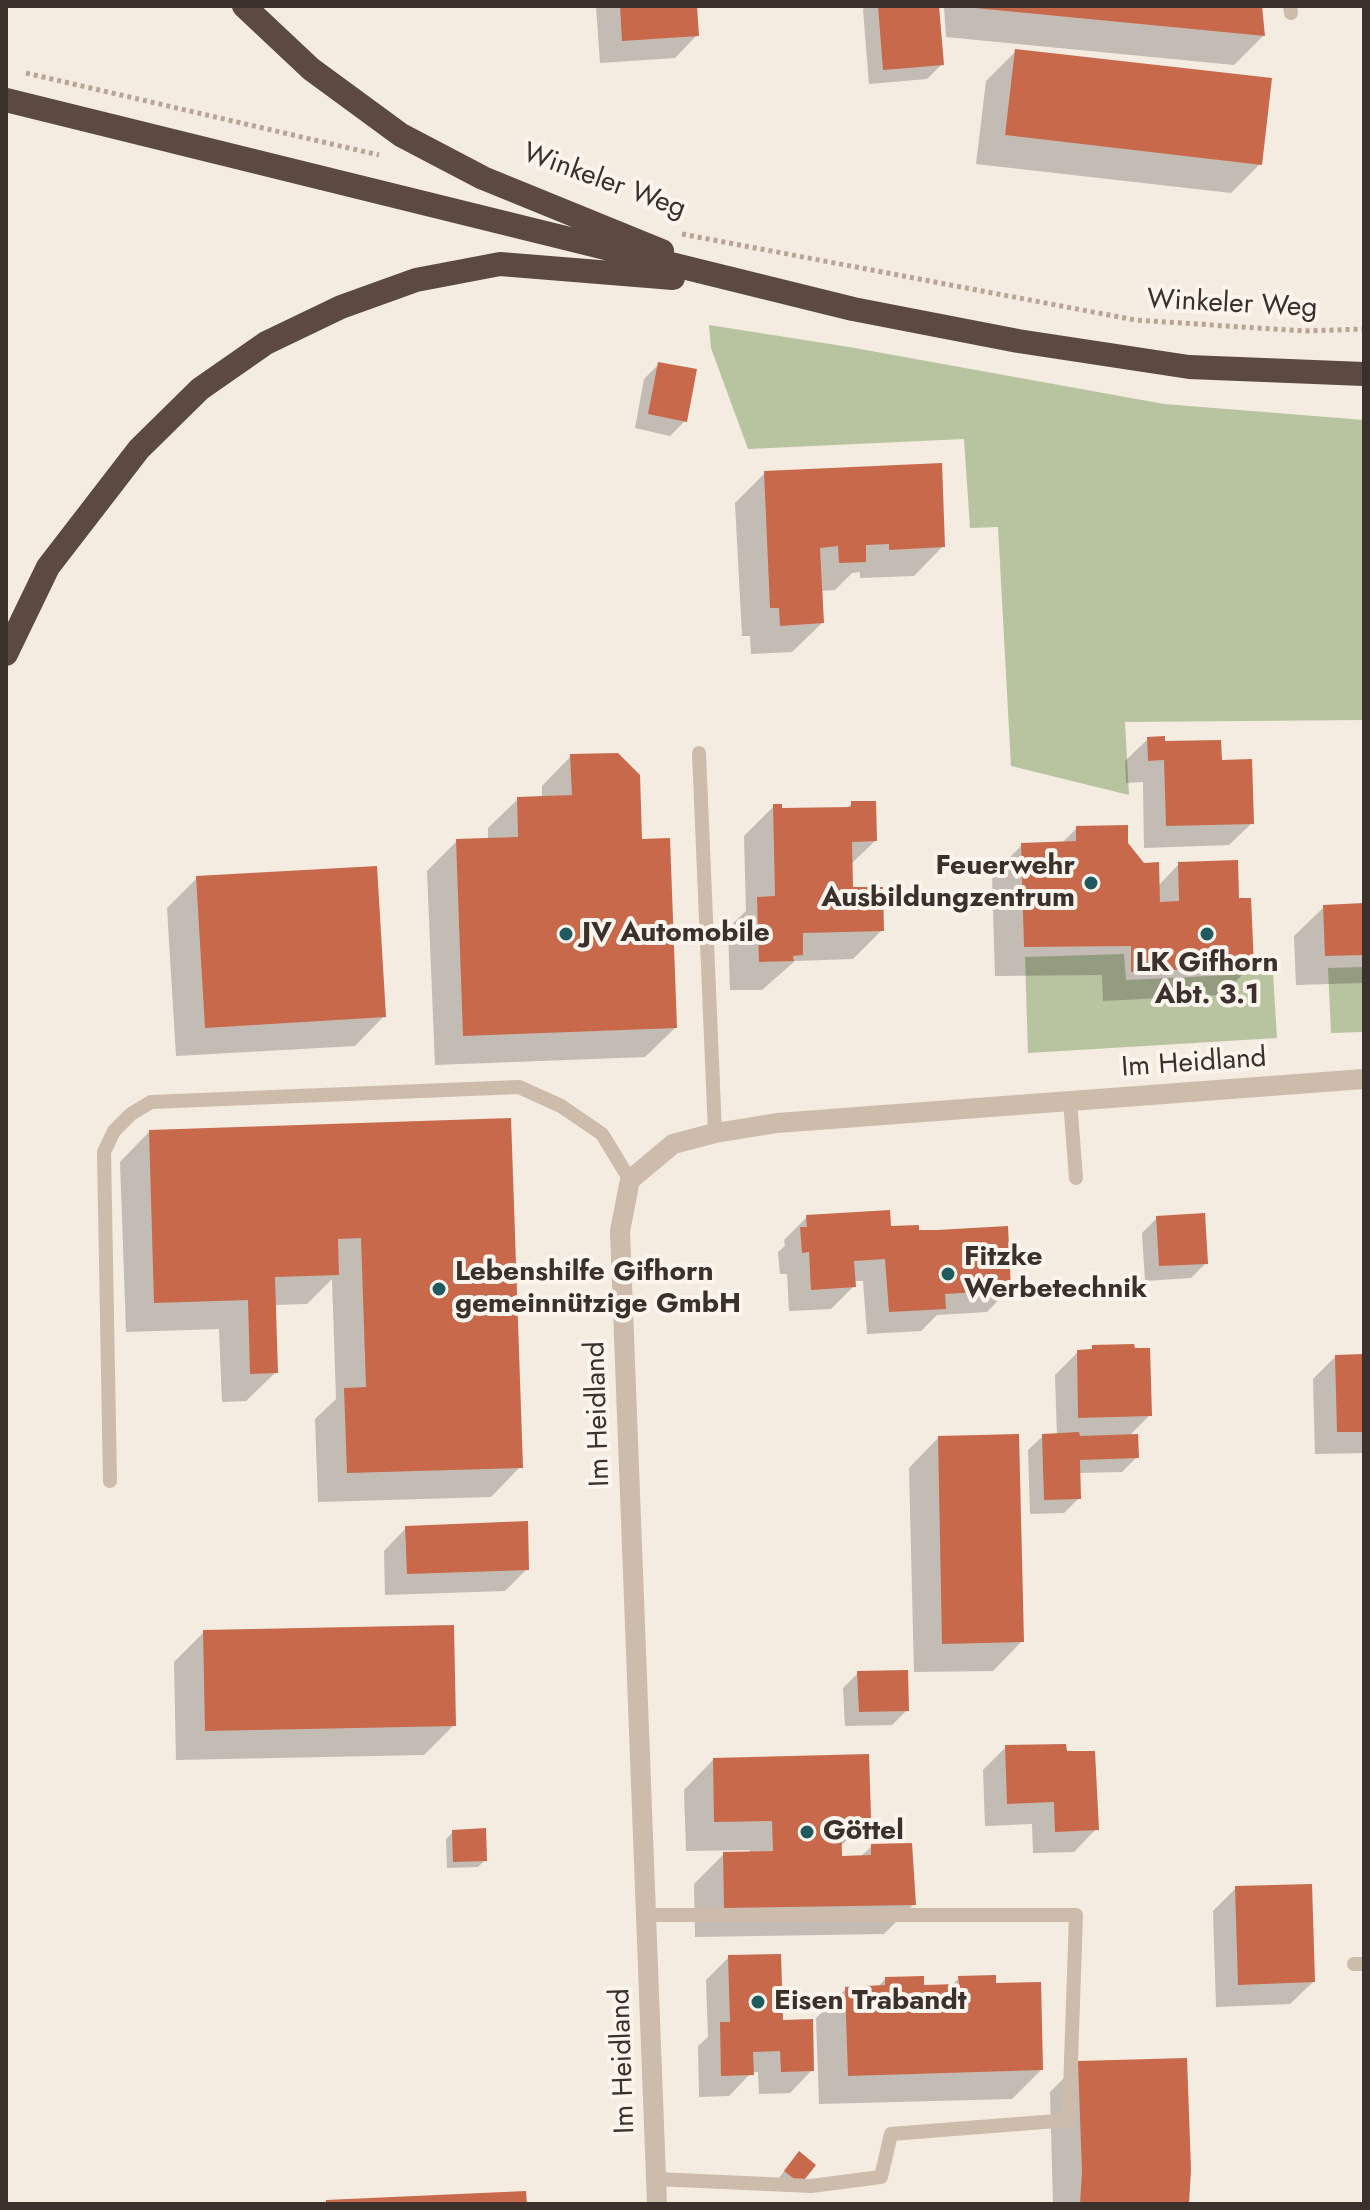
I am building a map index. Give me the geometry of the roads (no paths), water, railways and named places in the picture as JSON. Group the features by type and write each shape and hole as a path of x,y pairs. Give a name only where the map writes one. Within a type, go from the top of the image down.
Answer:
{"highway":[{"path":"244,6 311,69 401,135 483,178 742,283"},
{"path":"6,100 853,309 1003,338 1189,367 1364,374"},
{"path":"6,654 48,567 139,449 200,389 266,343 341,307 416,280 500,264 742,283"}],"street":[{"name":"Im Heidland","path":"657,2204 620,1231 630,1180 673,1144 715,1133 777,1123 1364,1079"}],"lane":[{"path":"699,753 715,1133"},
{"path":"110,1481 104,1152 114,1131 131,1114 151,1102 519,1087 561,1106 602,1134 630,1180"},
{"path":"1070,1101 1076,1178"},
{"path":"646,1915 1076,1915 1069,2120 891,2134 881,2177 811,2186 656,2179"}],"place":[{"name":"Feuerwehr Ausbildungzentrum","path":"1091,883"},
{"name":"JV Automobile","path":"566,934"},
{"name":"LK Gifhorn Abt. 3.1","path":"1207,934"},
{"name":"Fitzke Werbetechnik","path":"948,1274"},
{"name":"Lebenshilfe Gifhorn gemeinnützige GmbH","path":"439,1289"},
{"name":"Göttel","path":"807,1832"},
{"name":"Eisen Trabandt","path":"758,2002"}]}
